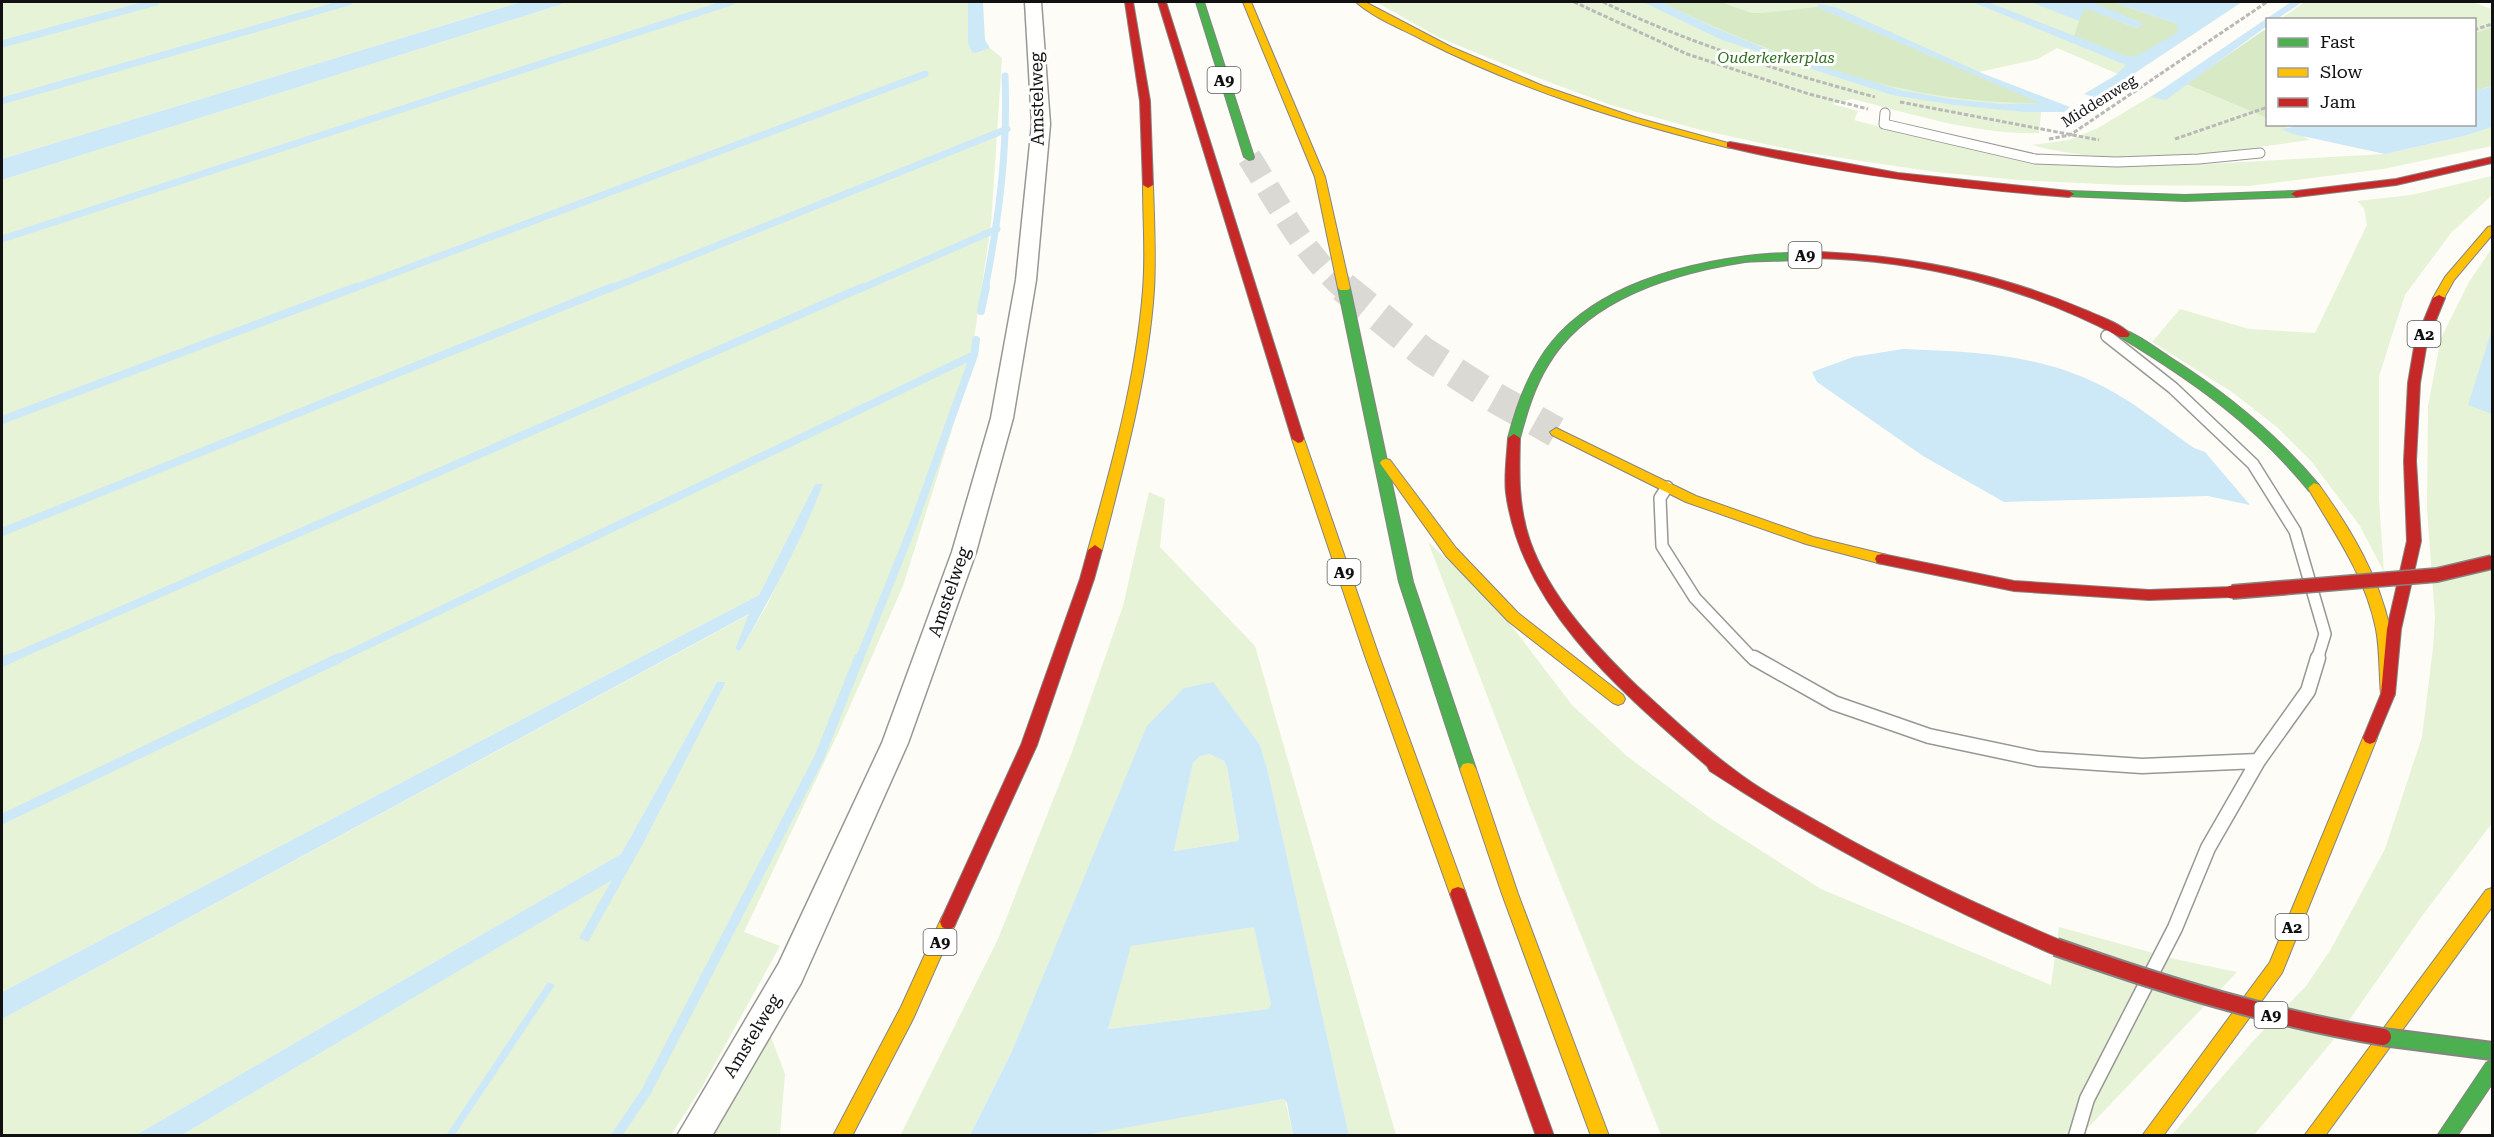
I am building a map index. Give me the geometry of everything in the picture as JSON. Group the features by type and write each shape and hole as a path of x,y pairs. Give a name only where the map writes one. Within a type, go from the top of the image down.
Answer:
{"highway":[{"name":"A9","path":"842,1136 907,1012 1029,745 1087,579 1118,465 1146,310 1150,254 1145,100 1129,2"},
{"name":"A9","path":"1162,2 1294,426 1376,667 1545,1136"},
{"name":"A9","path":"1200,2 1249,157"},
{"name":"A9","path":"1247,2 1320,177 1406,582 1510,894 1600,1136"},
{"path":"1360,2 1414,35 1478,65 1621,116 1699,138 1862,172 1998,189 2175,199 2337,190 2427,177 2493,160"},
{"name":"A2","path":"2151,1136 2276,967 2388,694 2394,629 2414,541 2410,461 2414,382 2421,342 2433,308 2449,279 2493,229"},
{"name":"A9","path":"1732,778 1620,679 1579,634 1538,572 1523,538 1509,469 1515,422 1530,381 1550,349 1575,323 1617,296 1650,281 1746,258 1836,254 1924,265 2014,289 2076,311 2151,349 2192,374 2262,432 2306,478 2328,508 2354,553 2383,629 2388,694"},
{"path":"1556,432 1691,499 1811,541 1900,564 2014,586 2149,595 2232,592 2437,575 2493,562"},
{"name":"A9","path":"1378,451 1409,497 1451,552 1513,617 1606,691 1732,778 1795,819 1879,867 1972,913 2056,947 2128,974 2203,998 2327,1029 2435,1046 2493,1052"},
{"path":"2313,1136 2493,895"},
{"path":"2446,1136 2493,1069"}],"street":[{"name":"Amstelweg","path":"693,1136 790,973 895,743 964,552 1002,418 1026,280 1041,124 1033,2"}],"lane":[{"path":"1885,113 1884,124 2035,159 2117,162 2199,159 2260,153"},
{"path":"2076,311 2173,388 2253,464 2295,531 2325,634 2308,691 2258,761 2208,848 2175,928 2087,1100 2076,1136"},
{"path":"1667,487 1660,498 1662,546 1695,598 1750,656 1834,703 1929,736 2038,759 2142,766 2258,761"}],"path":[{"path":"1574,2 1688,54 1809,94 1885,113"},
{"path":"1603,2 1669,33 1787,74 1883,99"},
{"name":"Middenweg","path":"2047,139 2070,135 2267,2"},
{"path":"2476,30 2493,24"},
{"path":"1895,101 2104,141"},
{"path":"2166,140 2184,137 2266,108"}],"green space":[{"path":"2,2 521,2 2,159"},
{"path":"569,2 968,2 968,43 976,53 990,48 1002,58 991,225 975,332 951,433 903,586 839,731 744,932 780,946 702,1087 671,1135 455,1135 554,985 549,982 446,1135 182,1135 613,879 579,938 645,840 726,682 717,682 621,854 136,1135 2,1135 2,1019 750,614 735,649 740,651 767,605 822,484 815,484 759,595 2,992 2,180"},
{"name":"Ouderkerkerplas","path":"1376,2 2135,2 2076,36 2143,66 2125,77 2057,48 2038,59 1901,89 2042,103 2039,133 2015,133 1968,127 1852,99 1832,104 1858,111 1854,120 1910,135 2063,166 2190,165 2385,154 2464,136 2492,127 2492,146 2383,169 2249,186 2121,185 2018,180 1935,172 1802,152 1697,129 1611,105 1438,37"},
{"path":"1661,2 1720,2 1752,13 1817,7 2042,103 1992,102 1943,96 1846,75 1751,42"},
{"path":"2113,2 2198,31 2143,66 2074,36 2084,7 2136,28 2143,24 2093,3"},
{"path":"2305,2 2472,2 2492,9 2492,27 2476,33 2476,18 2282,18"},
{"path":"2492,27 2492,86 2476,91 2476,33"},
{"path":"2264,30 2266,31 2266,118 2186,84"},
{"path":"2186,84 2266,118 2266,126 2285,126 2310,140 2205,153 2135,158 2066,152 2032,145 2069,140 2098,128 2168,86"},
{"path":"2492,176 2492,195 2451,233 2405,295 2379,376 2379,500 2384,572 2360,526 2311,461 2278,428 2232,392 2152,342 2180,309 2249,329 2315,333 2367,225 2364,208 2357,201 2411,195"},
{"path":"2492,248 2492,823 2422,916 2345,1026 2254,1135 2171,1136 2253,1041 2306,986 2331,949 2385,849 2422,737 2433,648 2435,617 2427,509 2428,406 2441,338 2469,282"},
{"path":"1149,492 1165,499 1160,547 1255,646 1396,1135 1349,1135 1260,745 1212,682 1121,791 1012,1051 970,1135 900,1136 998,939 1072,752 1123,606"},
{"path":"1428,542 1494,603 1572,705 1628,757 1713,820 1821,889 2051,985 2059,927 2179,960 2237,972 2081,1135 1661,1135 1533,815"},
{"path":"1209,754 1224,761 1227,767 1238,841 1174,851 1193,763 1200,756"},
{"path":"1254,926 1271,1005 1268,1009 1108,1029 1130,946"},
{"path":"768,1029 785,1074 780,1135 707,1136"},
{"path":"1285,1099 1293,1135 1085,1136 1087,1134"}],"water":[{"path":"521,2 569,2 2,180 2,159"},
{"path":"968,2 983,2 985,40 990,48 976,53 972,52 968,43"},
{"path":"1643,2 1661,2 1769,50 1900,90 1951,99 2002,104 2040,103 1817,7 1819,4 1835,7 1984,74 2070,107 2064,112 2025,112 1954,105 1892,95 1722,40"},
{"path":"1972,2 1988,2 2126,56 2137,56 2178,32 2177,24 2113,2 2242,2 2097,98 2084,94 2116,75 2126,65"},
{"path":"2031,2 2101,2 2095,3 2144,24 2136,28 2085,8 2079,21"},
{"path":"2291,2 2302,2 2278,18 2267,18"},
{"path":"2266,19 2266,27 2166,100 2151,97"},
{"path":"2492,86 2492,127 2464,136 2385,154 2293,134 2282,129 2296,126 2476,126 2476,91"},
{"path":"2492,329 2492,414 2468,405"},
{"path":"1903,349 1986,354 2012,358 2064,370 2089,380 2125,399 2194,448 2205,452 2250,505 2208,496 2004,502 1923,456 1817,382 1812,372 1853,357"},
{"path":"815,484 823,484 805,527 740,651 735,649 749,614 2,1019 2,992 759,595"},
{"path":"717,682 726,682 645,840 588,942 579,938 612,880 182,1135 136,1135 621,854"},
{"path":"1213,682 1260,745 1349,1135 1293,1135 1287,1103 1284,1099 1085,1135 970,1135 1012,1051 1147,726 1184,688","holes":["1209,754 1224,761 1227,767 1238,841 1174,851 1193,763 1200,756","1254,927 1271,1005 1268,1009 1108,1029 1131,946"]},
{"path":"548,982 555,985 455,1135 446,1135"}],"waterway":[{"path":"2,44 156,2"},
{"path":"2,101 349,2"},
{"path":"2,239 731,2"},
{"path":"352,289 925,74"},
{"path":"1005,76 1005,130"},
{"path":"609,289 1005,130"},
{"path":"995,230 1005,130"},
{"path":"860,289 995,230"},
{"path":"985,289 995,230"},
{"path":"2,420 356,287"},
{"path":"2,532 612,287"},
{"path":"7,660 863,287"},
{"path":"981,311 986,287"},
{"path":"974,355 976,340"},
{"path":"336,660 974,355"},
{"path":"859,660 912,528 974,355"},
{"path":"2,662 11,658"},
{"path":"2,819 339,658"},
{"path":"616,1136 646,1092 819,758 859,658"}],"tunnel":[{"path":"1249,157 1304,244 1330,276 1345,289"},
{"path":"1343,287 1423,352 1487,393 1556,432"}],"traffic: fast":[{"path":"1200,2 1249,157"},
{"path":"2069,194 2185,198 2296,194"},
{"path":"1514,438 1525,397 1544,362 1568,333 1597,309 1630,290 1667,276 1706,266 1755,258 1815,255"},
{"path":"1344,288 1406,582 1468,769"},
{"path":"2124,334 2202,383 2251,421 2295,464 2314,488"},
{"path":"2383,1037 2492,1051"},
{"path":"2446,1136 2492,1069"}],"traffic: slow":[{"path":"1247,2 1320,177 1344,288"},
{"path":"1360,2 1448,49 1539,88 1634,120 1730,145"},
{"path":"1095,550 1123,441 1139,365 1150,253 1148,185"},
{"path":"2439,298 2449,279 2492,229"},
{"path":"1556,432 1691,499 1811,541 1882,559"},
{"path":"1298,439 1372,656 1458,894"},
{"path":"1386,463 1451,552 1513,617 1618,699"},
{"path":"2314,488 2347,538 2372,591 2383,629 2388,694"},
{"path":"2151,1136 2276,967 2370,738"},
{"path":"1468,769 1510,894 1600,1136"},
{"path":"2313,1136 2492,895"},
{"path":"842,1136 907,1013 948,922"}],"traffic: jam":[{"path":"1129,2 1145,101 1148,185"},
{"path":"1162,2 1298,439"},
{"path":"1730,145 1898,176 2069,194"},
{"path":"2296,194 2396,182 2492,160"},
{"path":"1815,255 1894,261 1962,273 1997,282 2063,305 2124,334"},
{"path":"2370,738 2388,694 2394,629 2414,541 2410,461 2414,383 2421,342 2439,298"},
{"path":"1514,438 1512,491 1524,541 1546,588 1577,632 1614,672 1732,778"},
{"path":"948,922 1029,745 1095,550"},
{"path":"1882,559 2014,586 2149,595 2232,592"},
{"path":"2232,592 2437,575 2492,562"},
{"path":"1715,766 1797,818 1881,865 1967,908 2056,947"},
{"path":"1458,894 1545,1136"},
{"path":"2056,947 2217,1000 2300,1021 2383,1037"}]}
